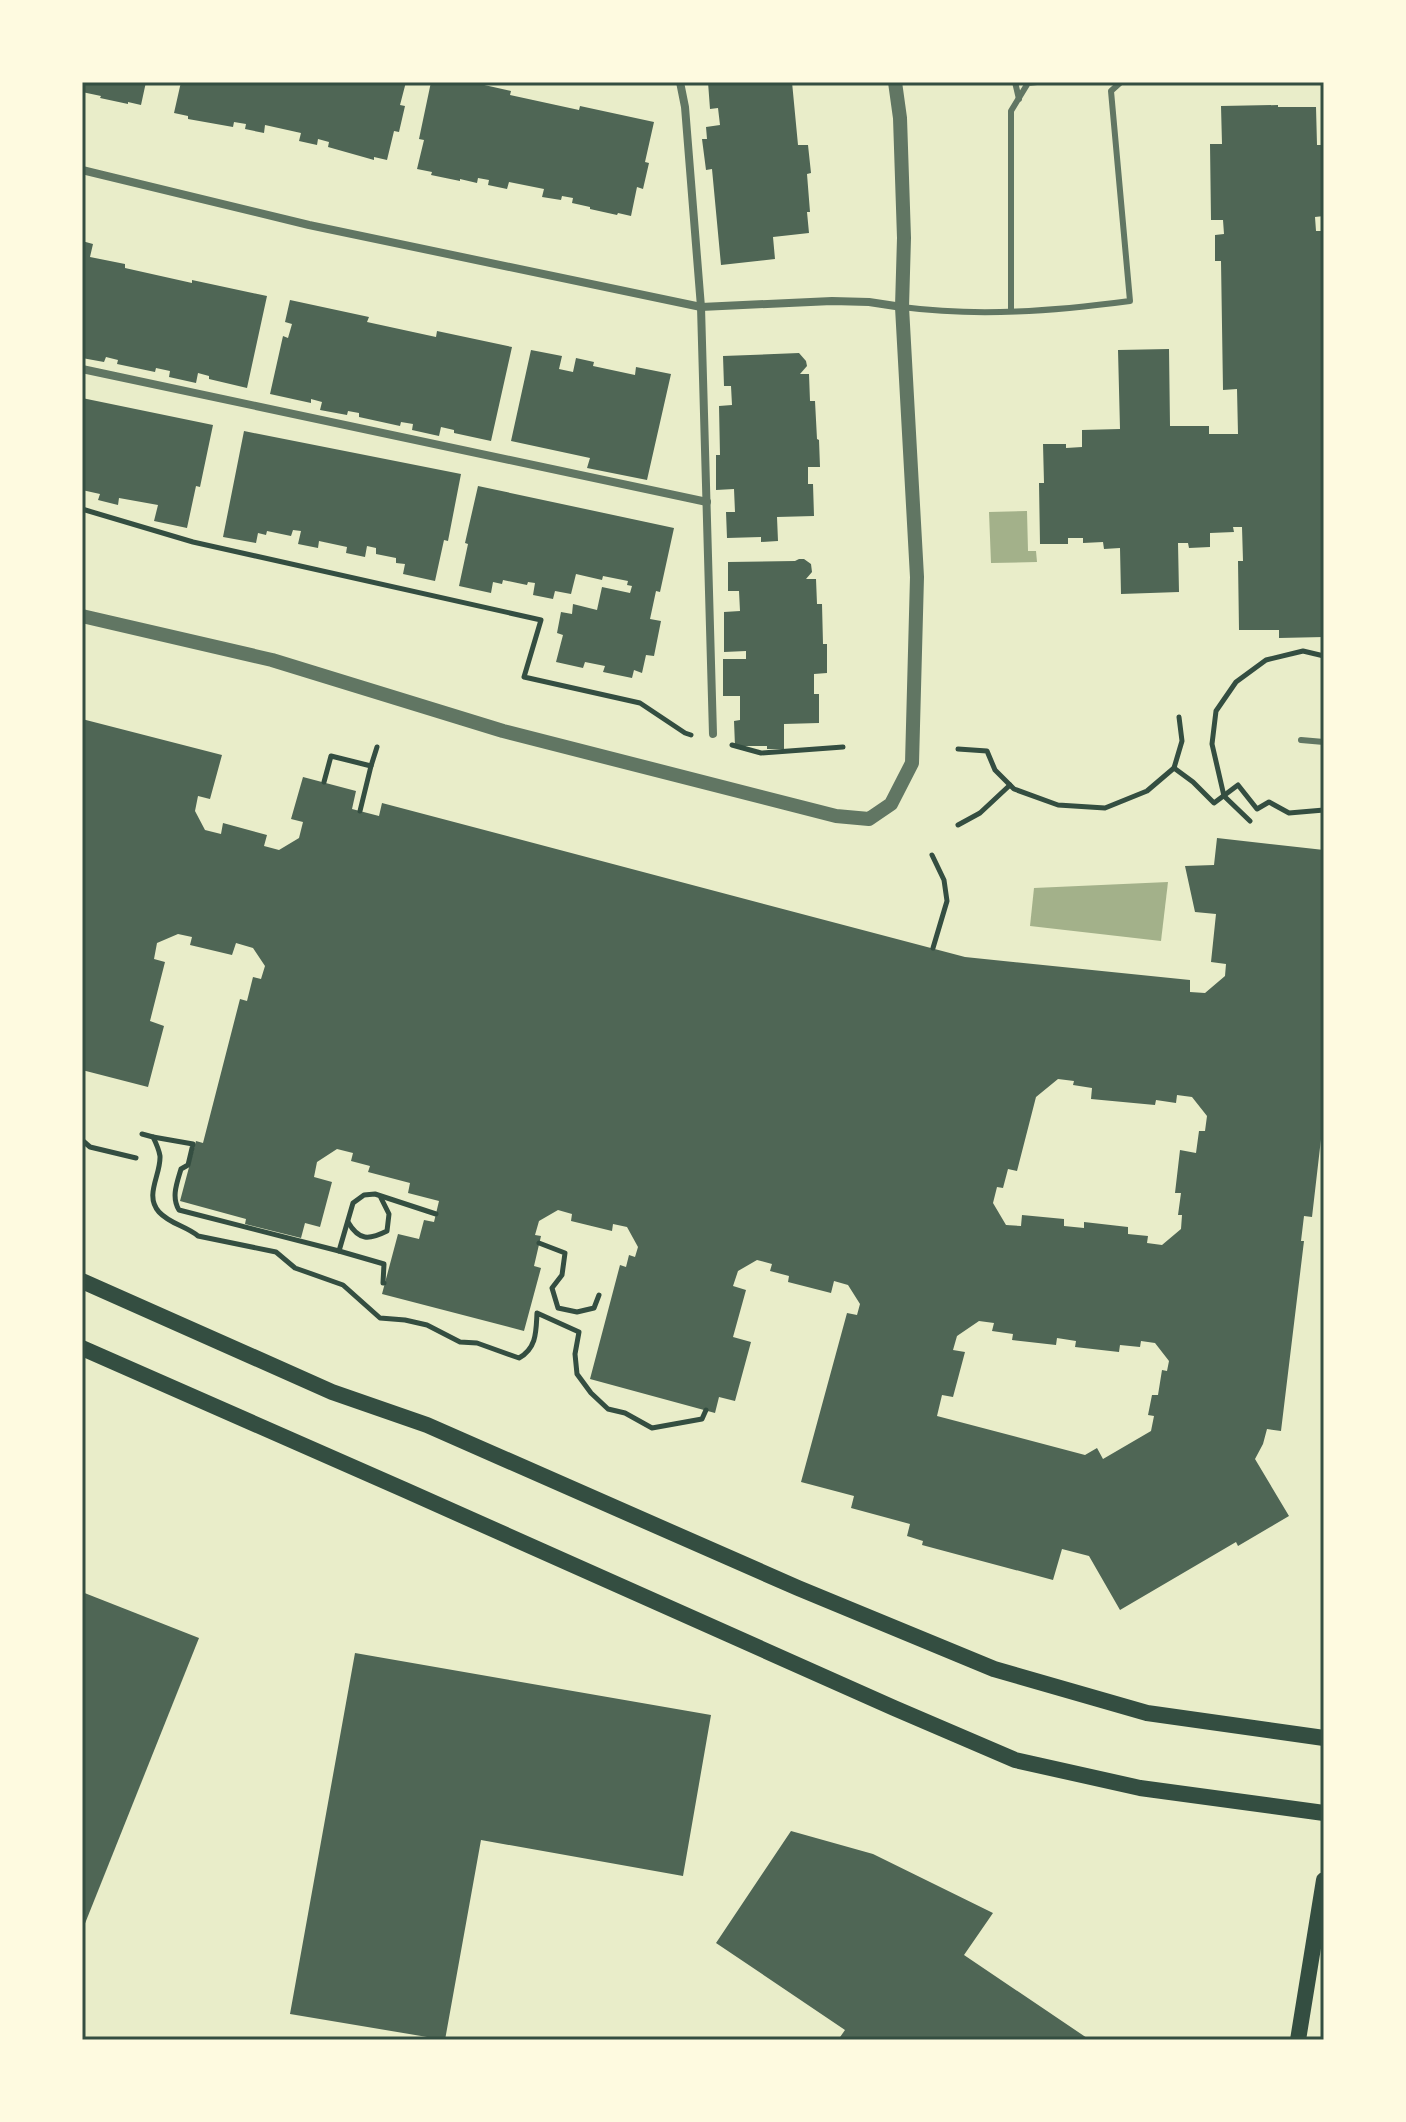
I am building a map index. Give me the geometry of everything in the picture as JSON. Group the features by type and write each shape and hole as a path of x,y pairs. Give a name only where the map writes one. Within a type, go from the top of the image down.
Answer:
{"main road":[{"path":"82,1281 332,1392 427,1425 798,1588 994,1669 1147,1713 1324,1738"},
{"path":"82,1348 1015,1760 1140,1788 1324,1813"},
{"path":"1298,2040 1324,1880"}],"street":[{"path":"680,82 685,107 701,307 713,734"},
{"path":"82,616 272,660 503,731 836,816 869,819 891,804 912,763 917,577 902,307 904,238 900,118 895,82"},
{"path":"82,170 309,225 701,307 832,301 902,307"},
{"path":"82,369 707,502"}],"lane":[{"path":"1015,82 1019,99"},
{"path":"1011,311 1011,111 1028,83 1037,82"},
{"path":"902,307 942,312 1053,311 1130,301 1111,91 1121,82"},
{"path":"1301,740 1324,742"}],"path":[{"path":"82,509 193,542 541,620 524,677 640,703 685,733 700,737"},
{"path":"1250,821 1224,796 1212,744 1216,711 1236,682 1266,660 1303,651 1324,656"},
{"path":"958,749 987,751 995,770 1014,789 1058,805 1105,808 1147,791 1174,768 1182,741 1179,717"},
{"path":"730,745 761,753 843,747"},
{"path":"360,811 377,747"},
{"path":"324,782 331,756 371,766"},
{"path":"1174,768 1214,803 1238,785 1257,809 1269,802 1289,813 1324,810"},
{"path":"958,825 980,813 1010,785"},
{"path":"932,855 944,880 947,901 933,948"},
{"path":"142,1134 193,1144 188,1165 181,1169 175,1191 174,1202 179,1210 384,1264 384,1283"},
{"path":"153,1137 160,1155 153,1192 155,1207 162,1216 198,1236 276,1252 295,1268 343,1285 380,1318 427,1325 460,1342 477,1343 519,1358 527,1354 535,1339 537,1313 579,1332 575,1354 577,1374 608,1409 625,1413 652,1428 702,1419 706,1410"},
{"path":"82,1140 90,1147 136,1158"},
{"path":"339,1251 353,1203 364,1195 375,1194 436,1214"},
{"path":"348,1221 353,1231 363,1237 374,1237 387,1231 389,1214 381,1196"},
{"path":"539,1243 565,1253 562,1275 552,1288 558,1308 577,1312 594,1308 599,1295"},
{"path":"526,1321 536,1323"}],"shaded area":[{"path":"1027,511 1028,551 1036,551 1037,562 991,563 989,512"},
{"path":"1168,882 1161,941 1030,926 1034,888"}],"building":[{"path":"82,82 146,82 141,105 82,92"},
{"path":"181,82 406,82 400,105 405,106 399,132 394,131 387,160 374,157 374,160 328,147 329,142 318,139 317,145 299,141 301,133 265,125 264,133 245,129 246,124 234,122 233,127 188,119 188,116 174,113"},
{"path":"431,82 471,82 511,91 510,95 654,122 645,162 649,163 643,189 637,187 631,216 590,209 572,203 573,198 542,197 544,189 509,182 507,189 488,185 489,180 478,178 477,183 460,181 417,169 424,140 419,139"},
{"path":"708,82 792,82 798,145 808,145 811,173 807,174 809,233 773,237 775,259 721,265 712,169 706,170 702,139 707,139 706,127 720,125 718,108 710,109"},
{"path":"1221,106 1316,107 1317,145 1324,145 1324,216 1315,217 1316,231 1323,231 1324,254 1324,637 1279,638 1279,630 1239,630 1238,561 1243,561 1242,527 1233,527 1234,532 1210,533 1210,547 1189,548 1188,543 1178,543 1179,592 1121,594 1120,548 1104,549 1103,542 1083,543 1083,538 1068,538 1068,544 1040,544 1039,483 1044,483 1043,444 1082,447 1082,430 1120,429 1118,350 1169,349 1170,426 1209,426 1209,434 1238,434 1237,389 1223,390 1221,261 1215,261 1215,235 1224,234 1223,220 1211,220 1210,144 1222,144"},
{"path":"82,241 93,244 90,257 125,264 125,268 267,296 247,388 209,379 209,376 198,373 196,383 169,377 170,371 156,368 155,372 117,364 118,360 106,357 104,362 82,358"},
{"path":"290,300 369,317 367,322 436,337 437,331 512,347 491,441 441,427 439,436 412,430 413,424 401,422 400,426 359,417 359,413 348,411 347,415 320,410 322,402 311,399 311,403 270,394 283,336 288,338 292,324 285,322"},
{"path":"531,350 562,356 559,369 573,372 576,358 594,362 593,366 635,375 636,367 671,374 647,480 587,468 590,458 511,441"},
{"path":"799,353 807,366 800,374 809,374 810,401 815,401 819,440 820,467 808,467 808,484 813,484 814,516 777,517 778,541 761,542 761,537 727,538 726,512 735,512 734,489 716,490 716,455 720,455 719,406 732,405 731,386 724,386 723,356"},
{"path":"82,398 213,425 200,487 196,486 187,528 154,521 158,505 119,498 118,505 98,500 100,494 82,490"},
{"path":"244,431 461,474 448,541 444,540 435,581 403,574 405,564 396,563 396,558 376,554 376,548 367,546 365,557 346,553 347,547 319,541 318,548 298,544 301,531 293,530 291,536 267,531 266,535 258,533 256,543 223,537"},
{"path":"478,486 674,528 660,592 656,591 650,619 661,621 654,656 646,655 642,673 634,670 632,678 603,672 605,666 585,662 583,668 556,662 563,635 557,633 561,612 572,614 573,604 597,610 602,587 630,593 632,586 627,585 628,581 603,576 602,580 576,574 571,594 555,591 553,599 533,595 535,583 528,582 527,585 503,580 502,584 493,582 491,593 459,586"},
{"path":"799,559 811,564 812,572 806,579 816,579 817,604 822,604 823,644 827,644 827,673 814,674 814,694 819,694 819,723 784,724 784,749 735,746 734,721 740,720 740,696 723,696 723,659 746,659 746,651 724,652 724,612 740,611 739,591 728,591 728,562"},
{"path":"82,719 222,755 210,799 198,796 195,811 205,830 221,834 223,823 267,835 264,846 279,850 299,838 303,822 291,819 303,777 356,791 352,809 379,816 382,803 965,957 1190,980 1190,992 1205,993 1225,976 1226,964 1211,962 1216,914 1195,912 1185,866 1214,865 1217,838 1324,850 1324,1113 1312,1217 1304,1216 1301,1241 1304,1241 1281,1431 1267,1429 1255,1459 1289,1516 1238,1546 1236,1542 1120,1610 1089,1556 1062,1549 1053,1580 922,1545 923,1541 907,1536 910,1524 851,1508 854,1496 801,1482 847,1313 857,1315 860,1304 848,1285 834,1281 831,1293 788,1282 789,1276 770,1271 772,1264 757,1260 738,1271 733,1286 746,1290 733,1337 751,1342 735,1401 719,1397 715,1413 590,1379 620,1265 626,1267 629,1255 635,1257 638,1247 627,1227 613,1224 612,1231 571,1221 572,1214 558,1210 539,1221 535,1235 541,1236 534,1266 541,1268 524,1331 382,1294 398,1234 419,1239 424,1220 434,1222 439,1201 408,1193 410,1183 368,1172 370,1166 351,1161 353,1153 337,1149 317,1162 314,1177 332,1182 320,1227 305,1223 301,1238 245,1224 246,1219 180,1201 196,1141 203,1143 240,999 247,1001 253,977 261,979 265,966 253,948 236,943 232,955 190,945 192,937 178,934 157,943 154,959 165,962 150,1021 164,1026 148,1087 82,1070","holes":["1058,1079 1092,1088 1091,1099 1155,1105 1156,1100 1176,1103 1177,1095 1192,1097 1207,1116 1205,1131 1199,1131 1196,1153 1180,1150 1175,1193 1181,1193 1178,1215 1182,1215 1181,1229 1162,1245 1147,1243 1148,1236 1128,1234 1128,1227 1084,1222 1084,1228 1064,1226 1064,1219 1022,1215 1021,1226 1006,1225 993,1203 997,1187 1003,1188 1008,1169 1017,1171 1036,1097","979,1321 994,1323 992,1331 1013,1334 1012,1340 1056,1345 1057,1338 1076,1341 1075,1347 1119,1352 1120,1345 1140,1347 1141,1341 1155,1343 1169,1361 1167,1371 1162,1370 1158,1395 1152,1395 1148,1415 1154,1416 1151,1431 1103,1459 1097,1448 1085,1455 937,1416 942,1395 953,1397 965,1352 953,1350 957,1336"]},
{"path":"82,1592 199,1638 82,1931"},
{"path":"355,1653 711,1715 683,1876 481,1840 445,2040 290,2014"},
{"path":"791,1831 873,1854 993,1913 964,1955 1090,2040 838,2040 845,2030 716,1943"}]}
